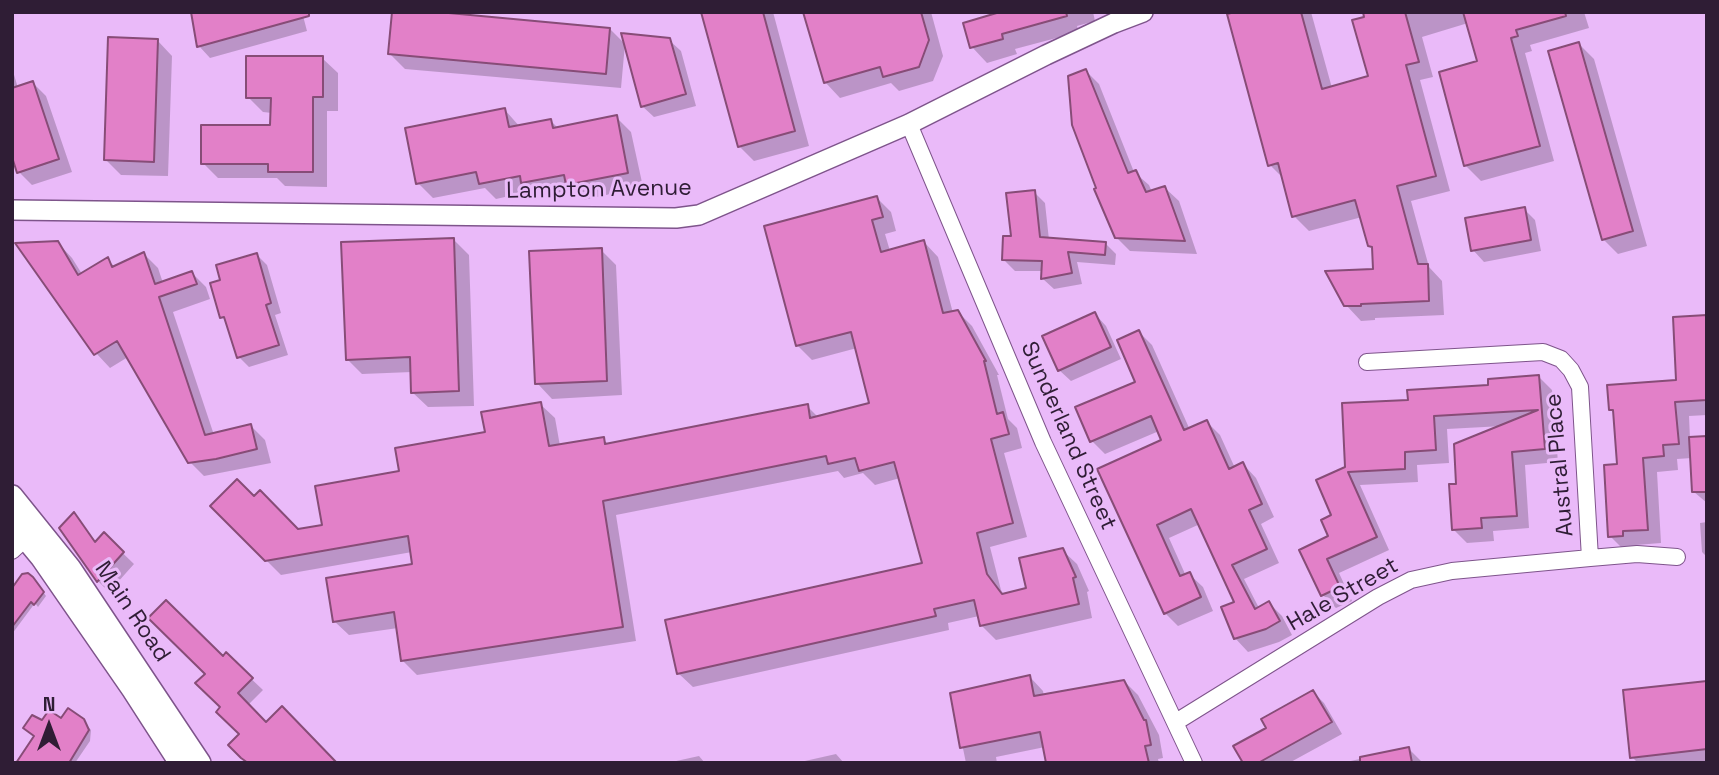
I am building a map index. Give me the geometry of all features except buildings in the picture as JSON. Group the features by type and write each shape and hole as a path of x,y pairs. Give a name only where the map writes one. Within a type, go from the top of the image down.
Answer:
{"main road":[{"name":"Main Road","path":"12,496 23,535 70,568 182,758"}],"street":[{"name":"Lampton Avenue","path":"12,210 676,218 699,215 909,124 1114,23 1143,12"},
{"name":"Sunderland Street","path":"909,124 1043,442 1194,763"},
{"name":"Austral Place","path":"1367,362 1543,352 1561,359 1580,387 1590,558"},
{"name":"Hale Street","path":"1176,722 1410,580 1452,571 1590,558 1637,554 1677,557"}]}
